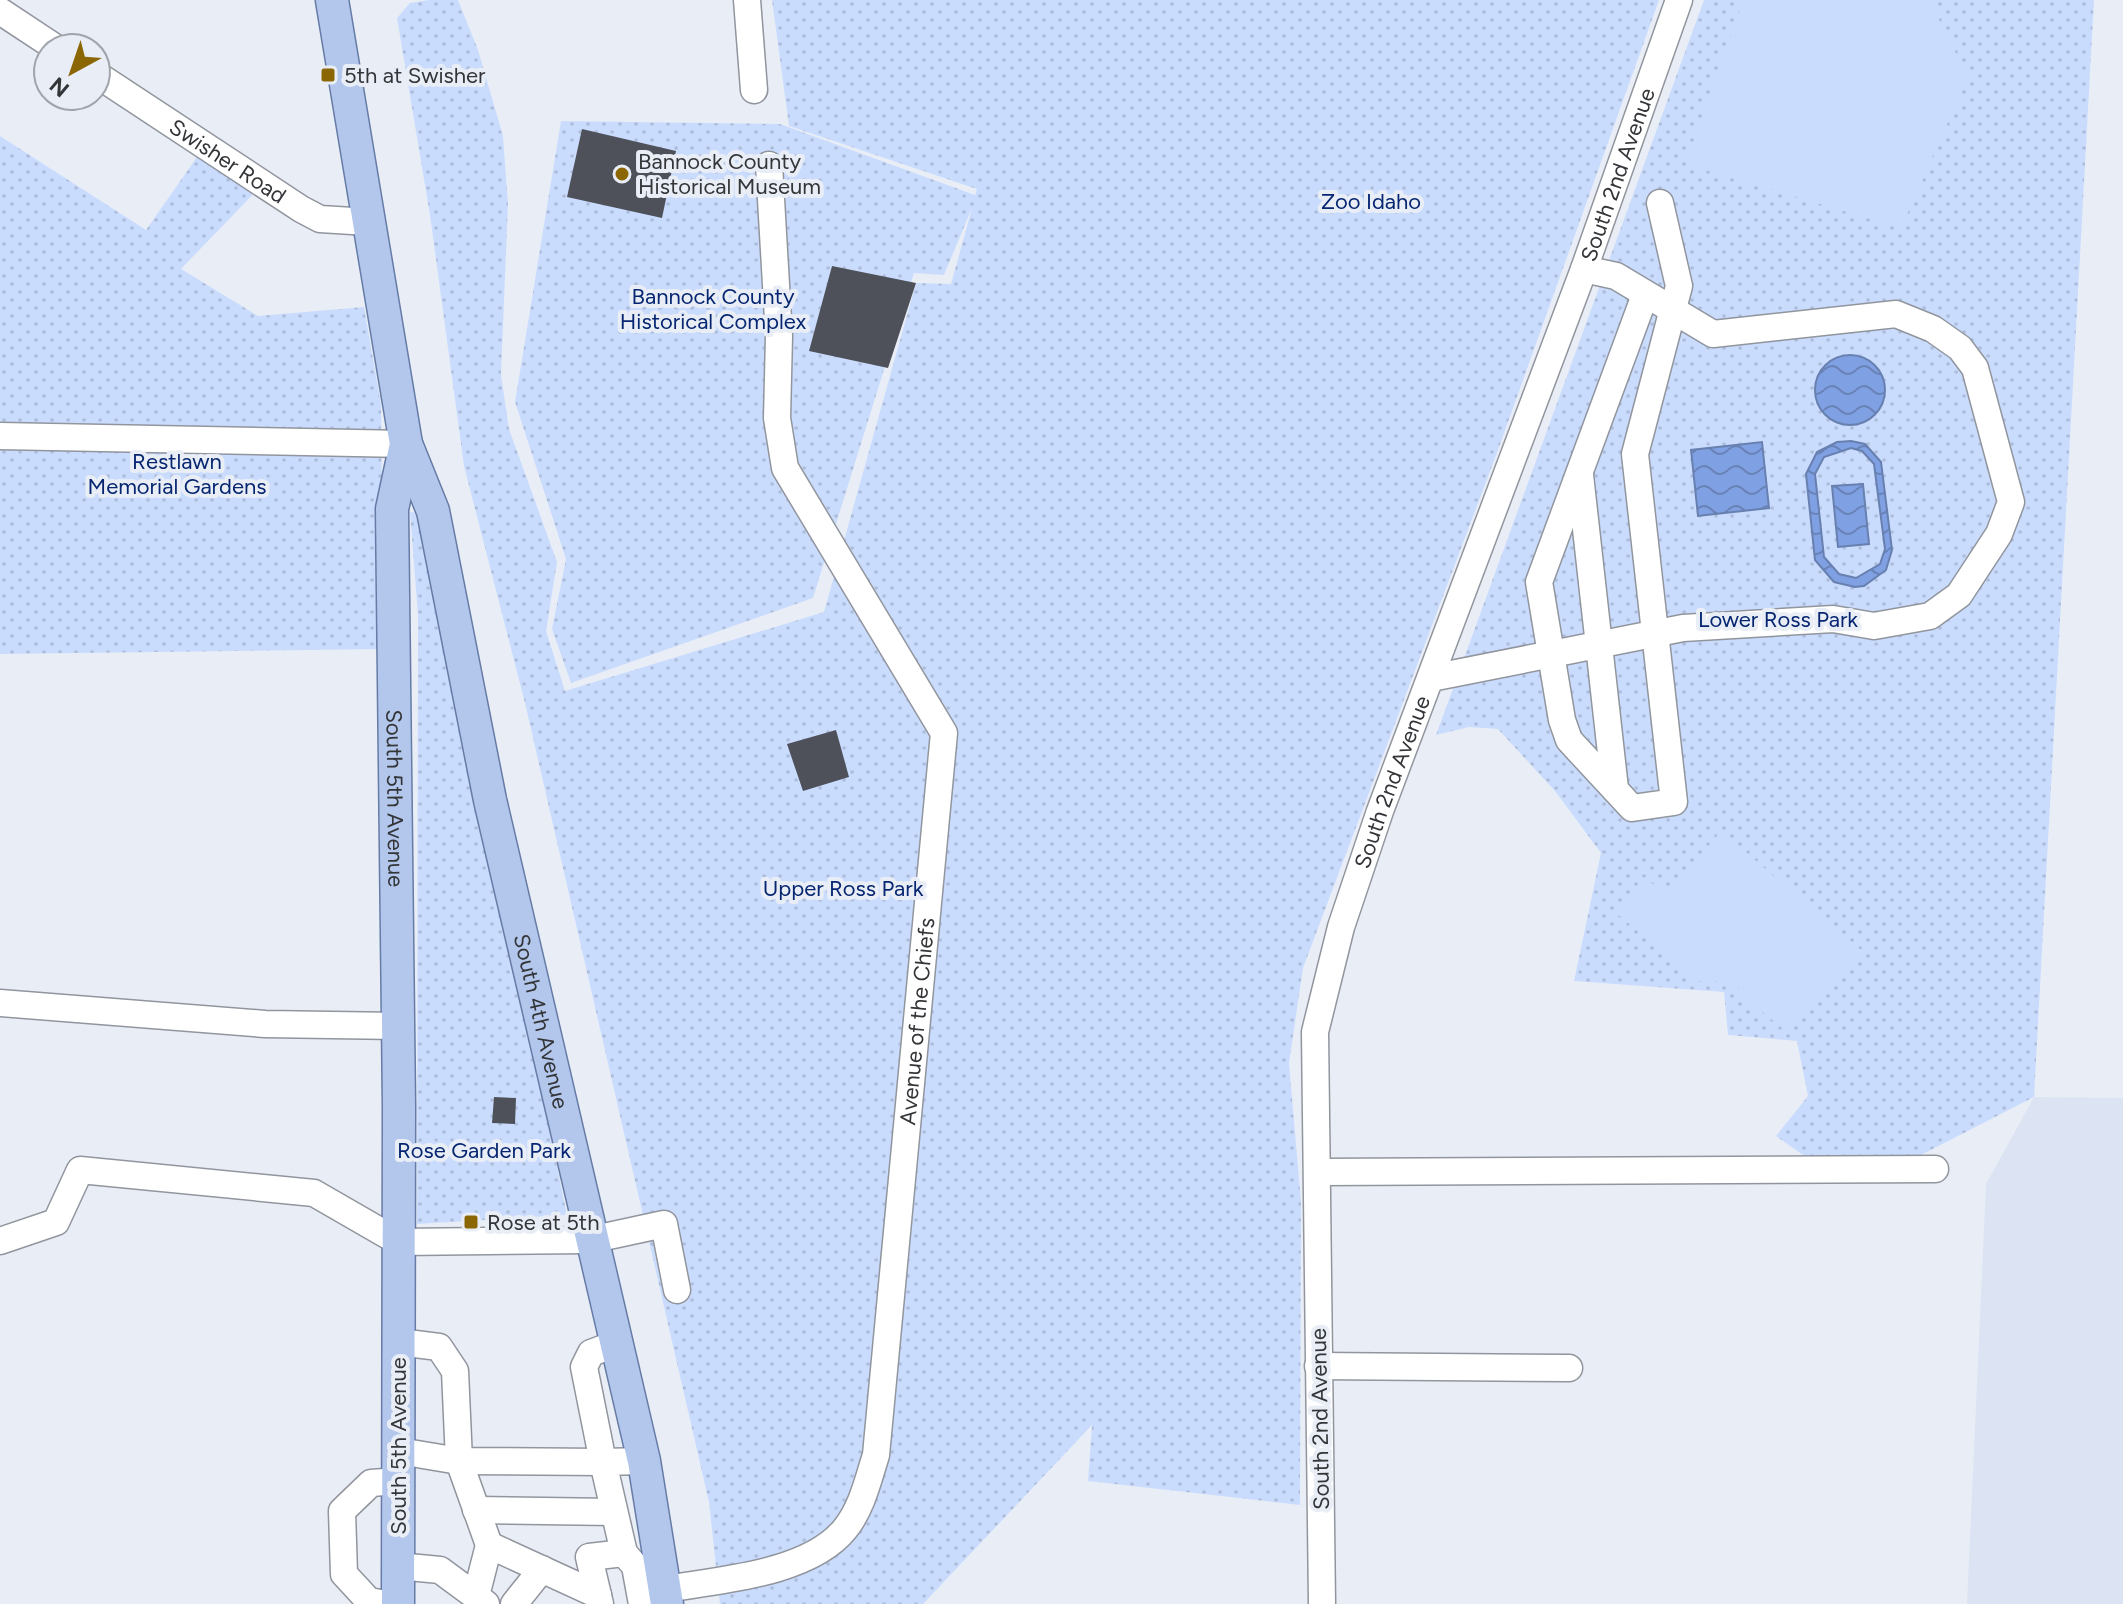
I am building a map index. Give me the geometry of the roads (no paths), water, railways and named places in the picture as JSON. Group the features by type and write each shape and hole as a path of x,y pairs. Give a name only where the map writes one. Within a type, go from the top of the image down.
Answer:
{"main road":[{"name":"South 5th Avenue","path":"332,0 406,444 392,509 399,1342 389,1472 398,1566 398,1604"},
{"name":"South 4th Avenue","path":"406,444 433,511 490,800 590,1240 644,1461 658,1599"}],"street":[{"path":"747,0 754,90"},
{"name":"South 2nd Avenue","path":"1322,1604 1315,1032 1341,927 1584,269 1679,0"},
{"path":"0,11 32,32"},
{"name":"Swisher Road","path":"112,85 301,209 320,219 369,222"},
{"name":"Avenue of the Chiefs","path":"658,1599 800,1560 829,1545 846,1528 863,1498 876,1455 944,733 785,468 777,418 779,336 769,165"},
{"path":"1645,295 1539,582 1549,654 1569,740 1632,808 1674,802 1635,454 1679,286 1660,203"},
{"path":"1431,678 1683,628 1833,619 1874,626 1930,616 1959,595 1999,534 2011,502 1975,368 1960,348 1933,329 1896,314 1713,334 1616,276 1584,269"},
{"path":"0,436 406,444"},
{"path":"1579,469 1615,789"},
{"path":"0,1003 265,1024 398,1026"},
{"path":"1318,1172 1935,1169"},
{"path":"0,1241 56,1222 80,1170 314,1193 399,1242 590,1240 664,1224 677,1290"},
{"path":"398,1566 440,1570 481,1600 489,1545 459,1461 455,1371 439,1347 399,1342"},
{"path":"615,1344 591,1353 584,1367 624,1553 658,1599"},
{"path":"1318,1366 1569,1368"},
{"path":"387,1604 369,1601 344,1574 342,1511 389,1472 459,1461 644,1461"},
{"path":"476,1510 614,1512"},
{"path":"489,1545 599,1599"},
{"path":"599,1599 589,1557 624,1553"},
{"path":"514,1604 542,1569"}],"water":[{"path":"1850,355 1875,365 1885,390 1875,415 1850,425 1825,415 1815,390 1825,365"},
{"path":"1762,442 1769,508 1698,516 1691,450"},
{"path":"1837,442 1865,444 1881,462 1892,550 1886,570 1864,586 1834,582 1815,560 1806,474 1817,452","holes":["1851,448 1862,451 1874,464 1885,549 1880,564 1856,578 1839,574 1824,557 1815,474 1824,457"]},
{"path":"1863,484 1869,544 1838,547 1832,486"}],"place":[{"name":"5th at Swisher","path":"328,75"},
{"name":"Bannock County Historical Museum","path":"622,174"},
{"name":"Rose at 5th","path":"471,1222"}],"park label":[{"name":"Zoo Idaho","path":"1371,201"},
{"name":"Bannock County Historical Complex","path":"713,308"},
{"name":"Restlawn Memorial Gardens","path":"177,474"},
{"name":"Lower Ross Park","path":"1778,619"},
{"name":"Upper Ross Park","path":"843,888"},
{"name":"Rose Garden Park","path":"484,1150"}]}
